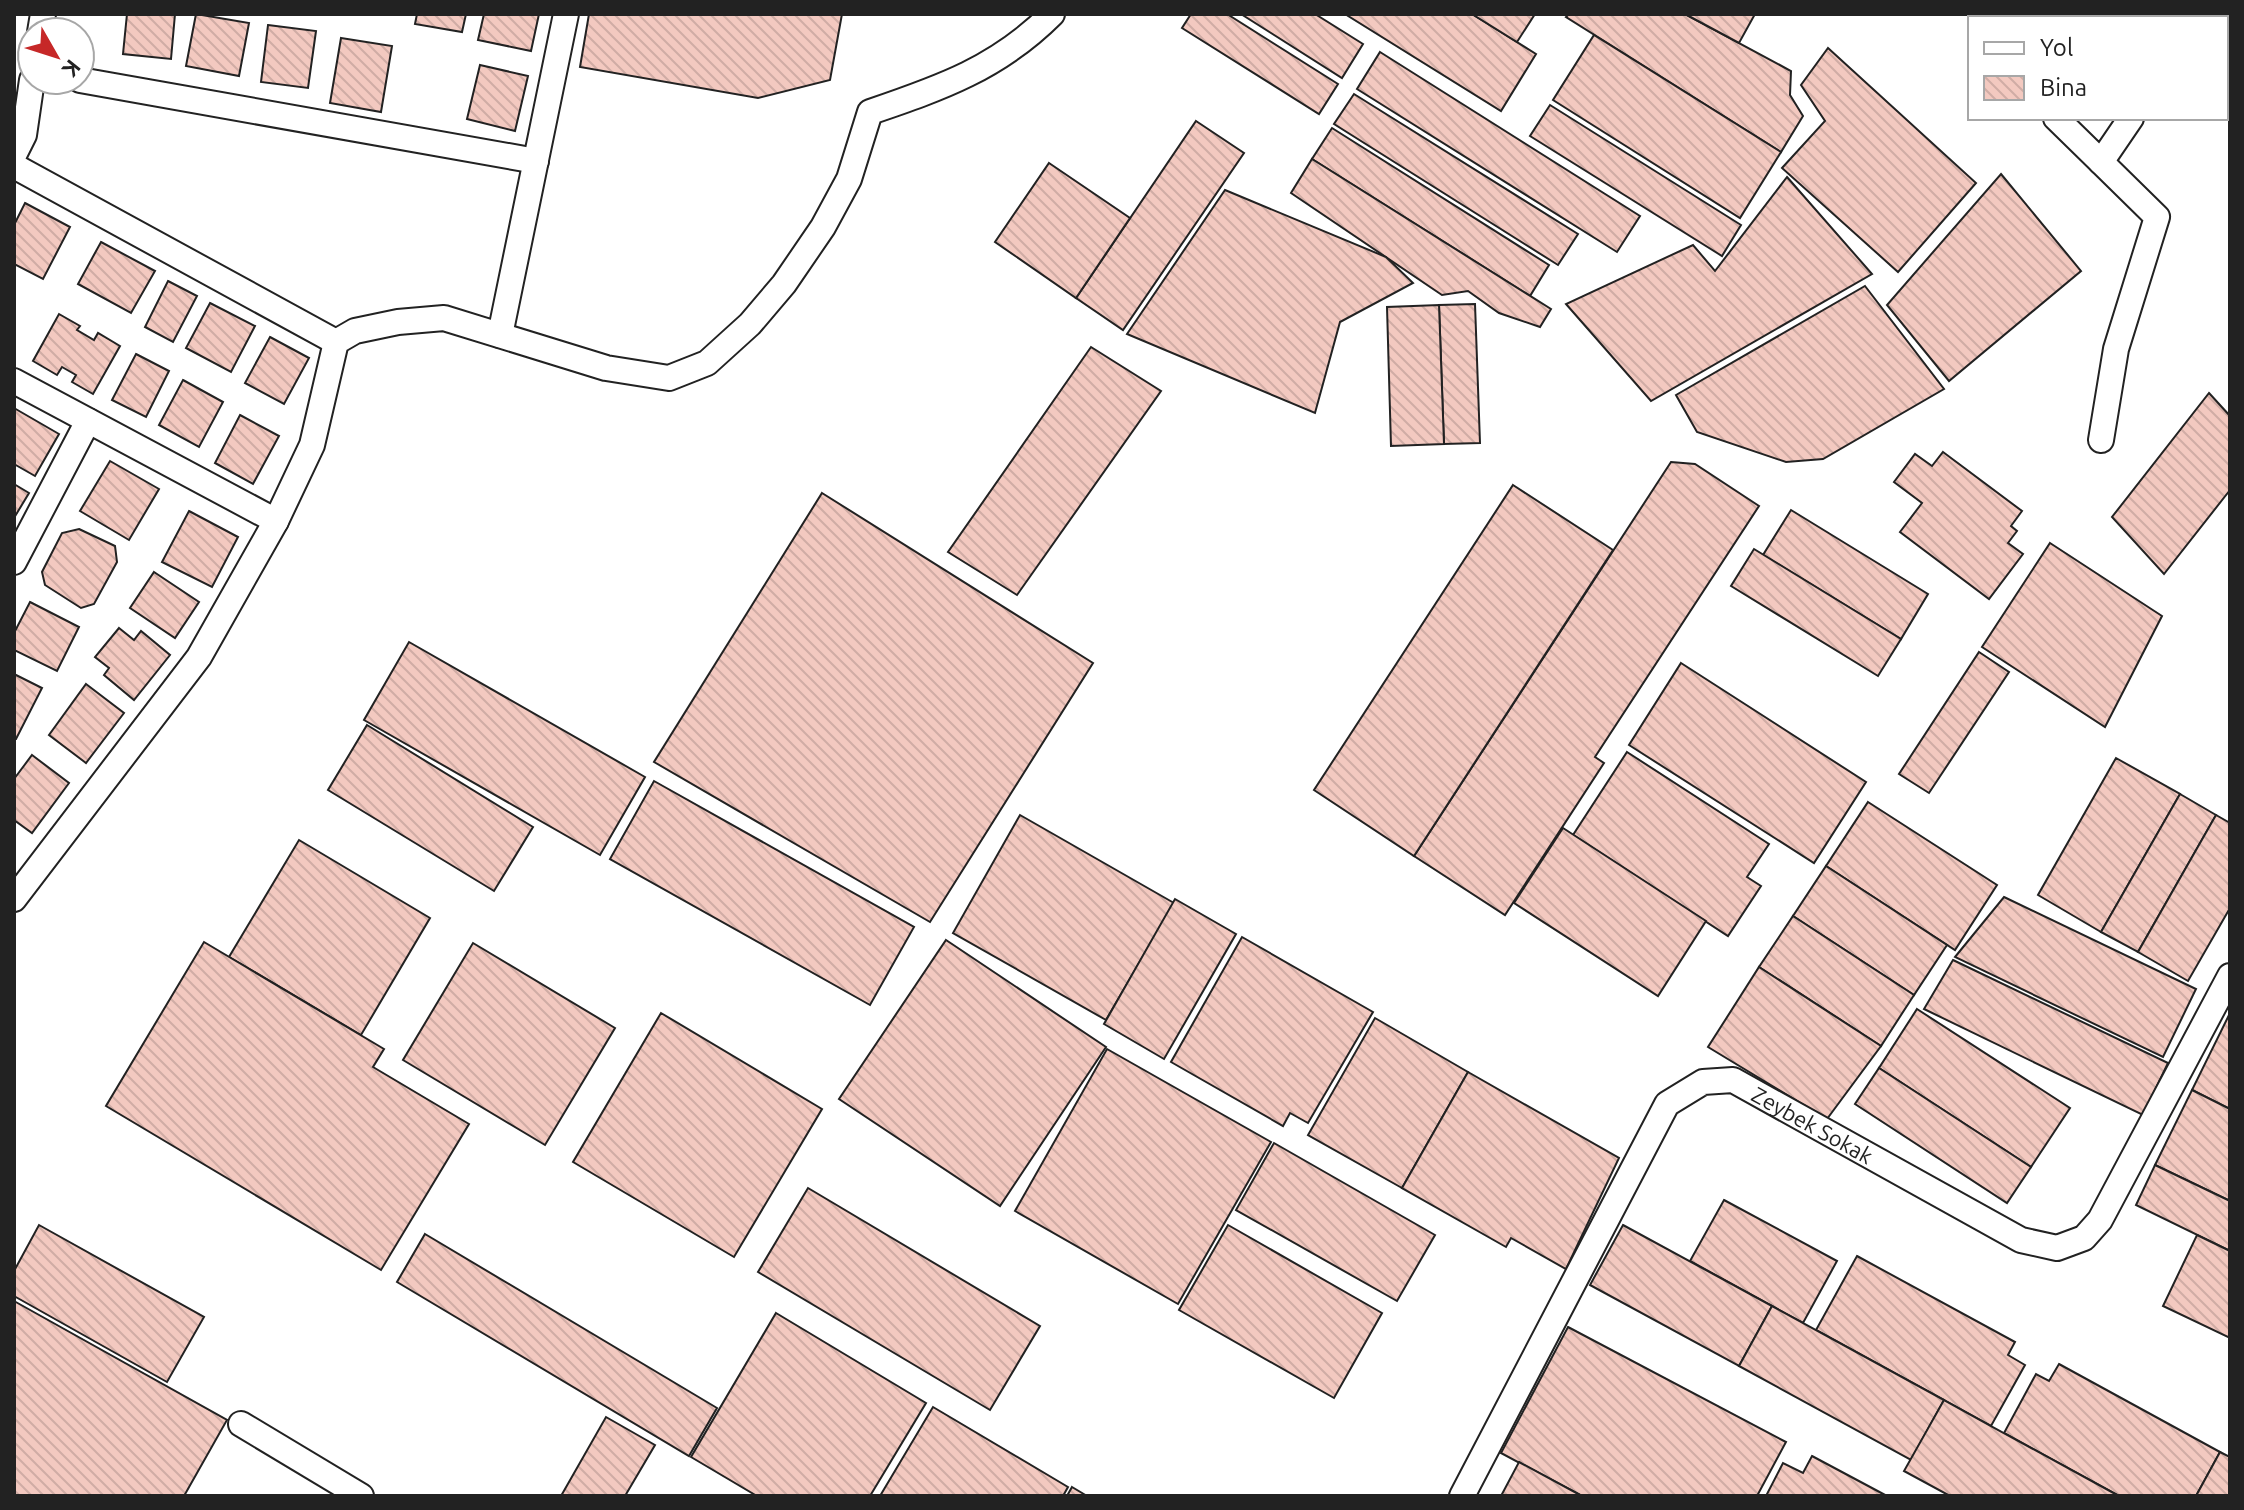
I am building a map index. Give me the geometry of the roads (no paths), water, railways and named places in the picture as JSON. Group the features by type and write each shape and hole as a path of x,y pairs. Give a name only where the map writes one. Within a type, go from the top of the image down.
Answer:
{"street":[{"path":"500,335 566,14"},
{"path":"19,883 199,657 276,521 312,445 336,342 355,331 398,322 444,318 606,368 669,378 707,363 759,314 823,227 849,179 870,112 972,75 1028,39 1052,14"},
{"path":"96,83 536,161"},
{"path":"14,155 24,135 30,96"},
{"path":"2058,120 2157,217 2116,349 2101,440"},
{"path":"2101,162 2130,120"},
{"path":"14,166 336,342"},
{"path":"14,381 276,521"},
{"path":"14,562 88,421"},
{"name":"Zeybek Sokak","path":"1462,1496 1667,1104 1703,1082 1733,1080 2021,1240 2057,1248 2084,1238 2113,1200 2230,976"},
{"path":"241,1424 361,1496"}]}
